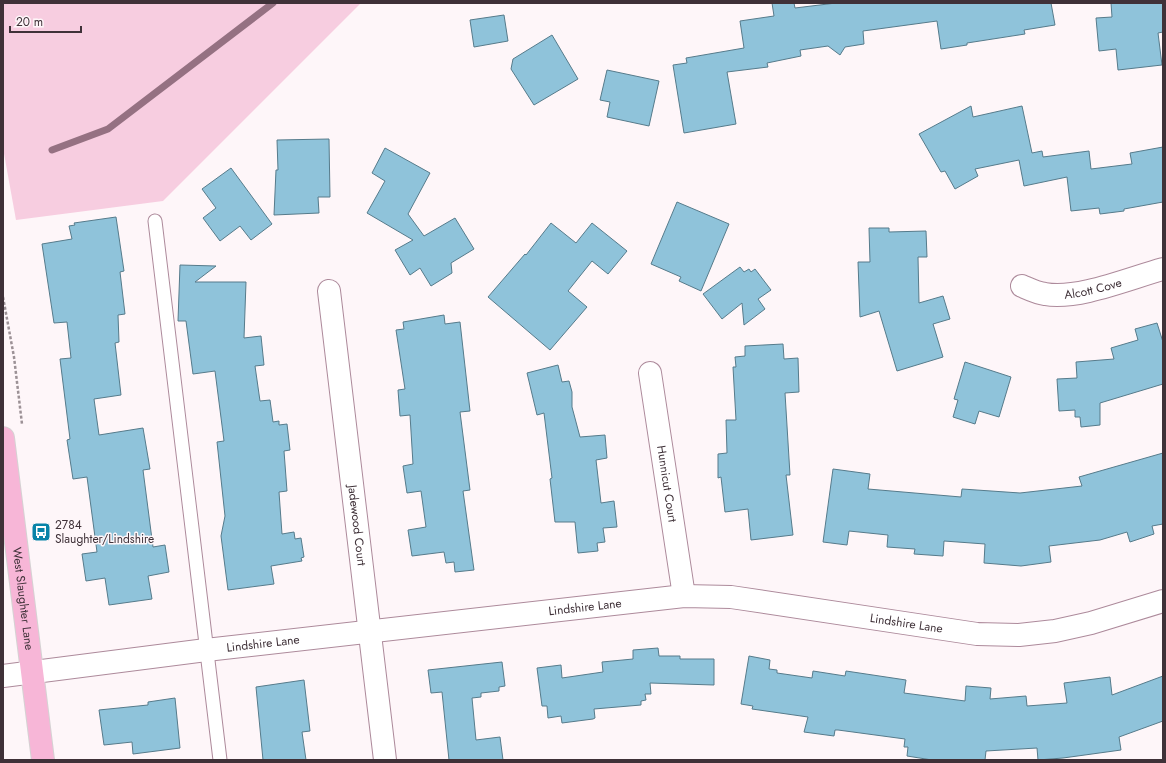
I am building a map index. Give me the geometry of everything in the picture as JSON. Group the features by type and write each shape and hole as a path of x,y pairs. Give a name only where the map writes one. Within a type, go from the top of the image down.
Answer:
{"main road":[{"name":"West Slaughter Lane","path":"3,438 43,760"}],"street":[{"name":"Alcott Cove","path":"1022,286 1044,294 1065,295 1086,291 1163,269"},
{"name":"Jadewood Court","path":"329,291 385,760"},
{"name":"Hunnicut Court","path":"650,373 684,596"},
{"name":"Lindshire Lane","path":"3,676 206,650 370,633 684,596 731,597 977,634 1019,635 1055,631 1091,623 1163,601"}],"lane":[{"path":"155,221 220,760"}],"path":[{"path":"3,297 14,357 22,427"}],"shaded area":[{"path":"3,3 361,3 163,201 16,220 3,148"}],"building":[{"path":"772,3 794,3 795,8 836,3 1051,3 1055,25 1024,30 1025,34 967,43 967,45 941,49 937,21 863,31 864,44 845,47 840,55 828,46 800,50 801,56 767,63 768,67 727,72 736,124 684,133 673,65 687,63 686,58 744,48 740,21 774,16"},
{"path":"1111,3 1163,3 1163,32 1158,33 1162,65 1118,70 1116,49 1099,51 1096,18 1112,17"},
{"path":"504,15 508,41 474,47 470,20"},
{"path":"552,35 578,79 534,105 511,69 513,59"},
{"path":"607,70 659,81 649,126 607,117 610,102 600,100"},
{"path":"971,106 973,117 1022,106 1032,153 1042,151 1043,157 1089,151 1091,169 1132,164 1130,153 1163,147 1163,202 1124,209 1124,211 1100,214 1099,208 1071,211 1067,177 1024,186 1019,160 975,169 978,176 955,189 945,171 941,172 919,134"},
{"path":"329,139 330,197 318,197 319,213 274,215 276,170 278,170 277,140"},
{"path":"385,148 430,173 408,214 424,236 455,218 474,249 451,263 452,273 431,286 420,268 410,275 395,250 413,240 367,213 385,181 372,173"},
{"path":"231,168 272,224 251,240 240,226 220,241 203,218 216,208 202,189"},
{"path":"677,202 729,224 701,291 679,281 681,277 651,264"},
{"path":"116,217 124,271 120,272 125,314 118,315 119,342 115,343 121,395 94,399 99,435 143,428 150,469 143,470 153,547 165,545 169,572 148,576 152,599 109,605 105,578 86,581 82,554 97,552 87,477 73,479 67,440 70,439 60,359 71,358 67,322 54,323 42,244 72,239 69,226 75,225 74,223"},
{"path":"551,223 576,243 592,223 627,251 608,274 592,261 568,291 587,307 550,350 488,297 525,254 526,255"},
{"path":"869,228 889,228 889,232 926,231 927,257 918,257 919,303 943,296 950,319 933,324 943,357 897,371 879,311 860,317 858,262 870,262"},
{"path":"180,265 216,266 195,282 246,282 244,338 261,336 264,365 255,366 260,401 270,400 273,422 279,421 279,425 287,424 290,450 284,451 287,491 279,492 282,534 294,532 295,539 301,538 304,557 301,558 302,561 271,566 274,584 228,590 221,536 225,516 217,442 224,441 215,371 193,374 186,321 178,321"},
{"path":"740,267 744,272 749,269 751,272 755,269 771,290 758,299 765,309 744,325 742,303 722,319 703,294"},
{"path":"444,315 445,324 460,322 470,411 460,412 470,490 463,491 474,570 455,572 454,562 446,563 444,552 412,556 408,530 426,527 421,491 407,493 403,466 413,464 410,415 400,416 398,390 405,389 396,330 404,329 403,322"},
{"path":"1157,323 1163,342 1163,384 1100,403 1100,425 1081,427 1080,417 1075,417 1075,410 1059,411 1057,379 1077,378 1076,362 1114,359 1111,348 1138,340 1135,329"},
{"path":"783,344 784,359 798,358 799,392 785,393 790,475 786,475 793,535 751,540 748,509 725,512 721,477 718,478 718,454 727,453 726,420 736,420 733,367 736,367 735,357 745,356 745,346"},
{"path":"965,362 1011,377 999,417 979,411 975,424 953,417 958,400 954,399"},
{"path":"558,365 562,382 569,381 572,392 572,407 580,437 605,435 607,458 596,460 601,503 614,501 617,527 603,528 605,542 597,543 598,551 578,553 575,522 555,522 550,479 552,478 544,413 537,415 527,373"},
{"path":"1163,453 1163,524 1152,526 1154,534 1130,542 1127,532 1100,540 1049,546 1051,562 1021,566 984,563 985,544 944,541 943,556 914,554 915,549 887,547 888,535 849,531 847,545 823,542 833,469 870,474 868,489 961,497 962,489 1020,493 1082,486 1079,477"},
{"path":"658,648 659,656 680,656 680,659 714,659 714,685 650,683 651,694 645,694 646,700 641,701 641,705 594,709 595,718 593,719 562,723 561,716 548,718 547,706 542,706 537,668 561,665 562,678 603,672 602,662 633,659 633,650"},
{"path":"749,656 770,660 769,669 777,670 777,673 812,678 813,671 845,676 846,671 906,680 904,693 965,701 966,686 991,688 990,699 1026,696 1027,706 1067,703 1064,683 1110,677 1112,695 1163,676 1163,721 1119,737 1121,750 1038,760 1037,748 986,751 985,760 932,760 907,756 908,747 904,747 905,739 838,730 835,730 834,736 804,732 808,717 752,709 753,706 741,704"},
{"path":"502,662 505,686 499,687 499,691 481,693 481,697 472,698 476,740 500,737 503,760 449,760 442,692 431,693 428,670"},
{"path":"304,680 310,731 302,732 306,760 263,760 256,687"},
{"path":"175,698 180,748 133,754 132,742 104,745 99,710 148,705 148,702"}],"waterway":[{"path":"52,150 108,129 273,3"}],"place":[{"name":"2784 Slaughter/Lindshire","path":"41,532"}]}
